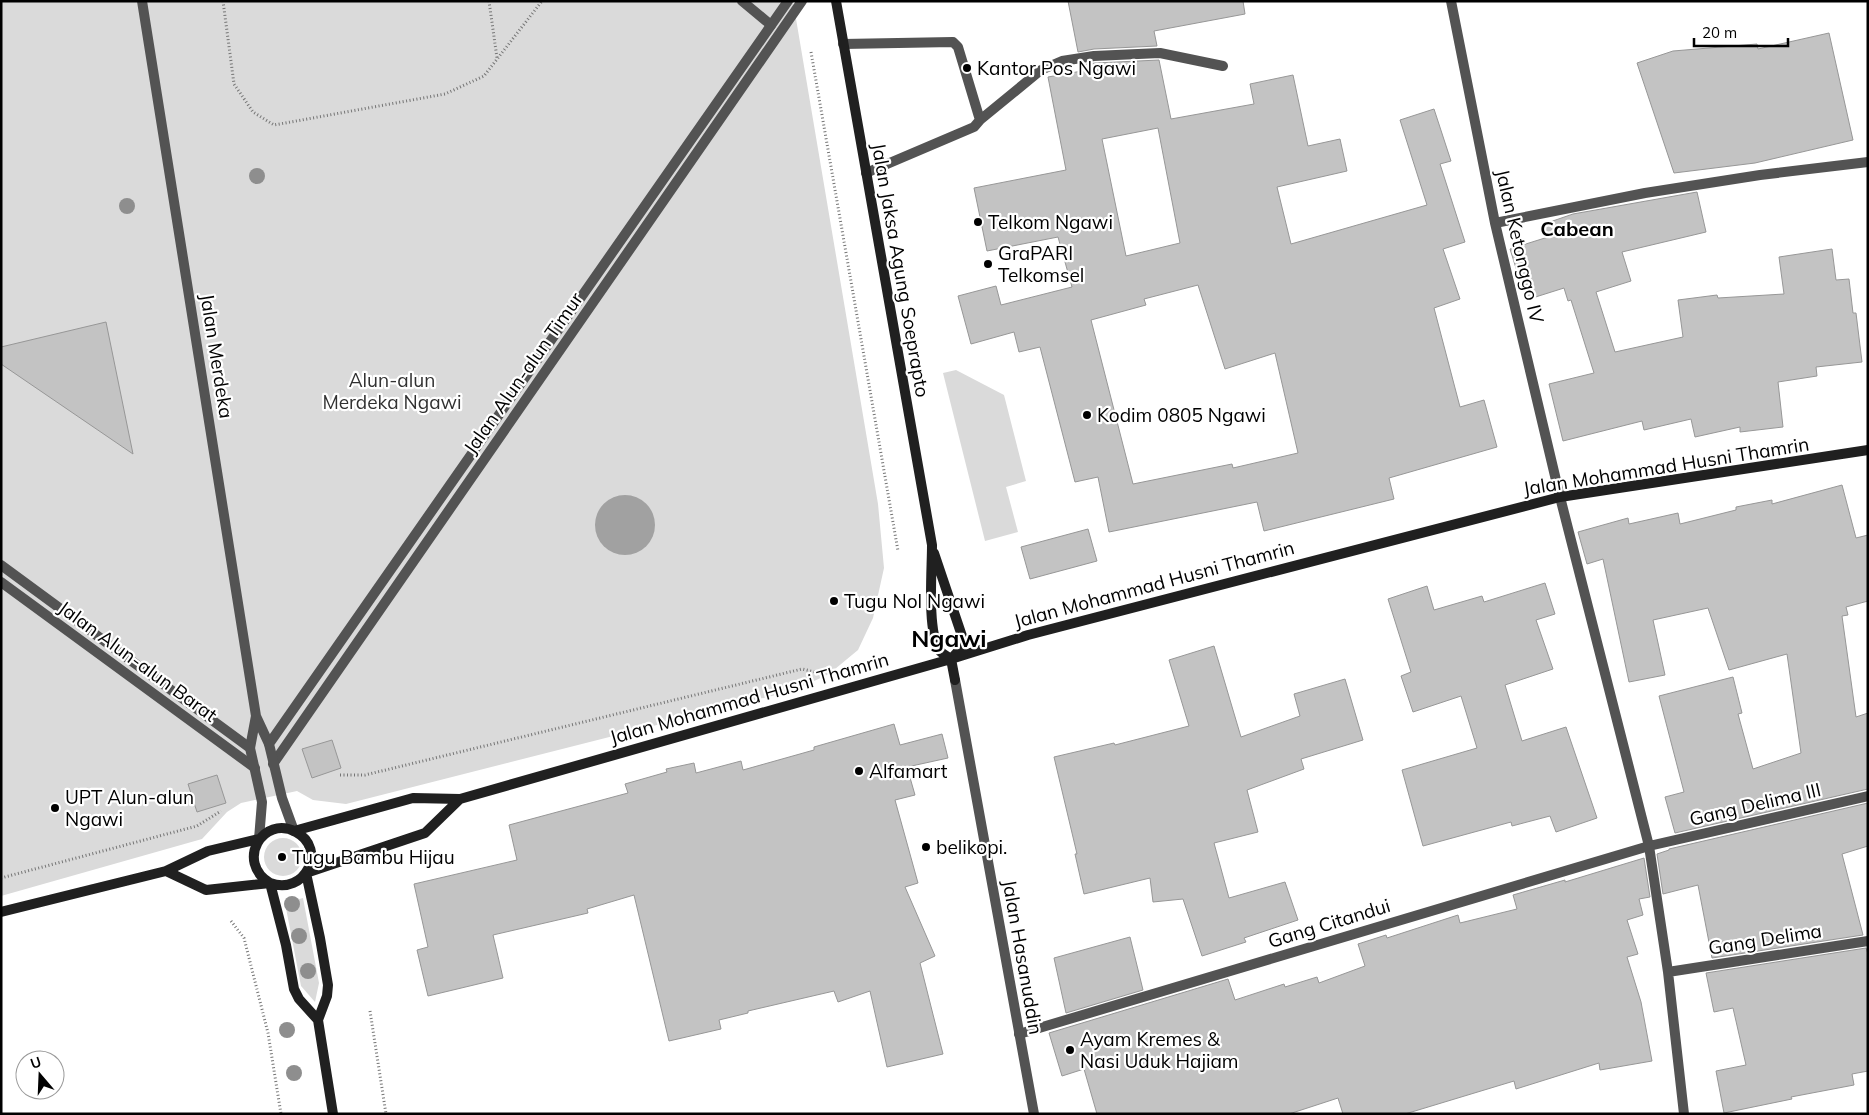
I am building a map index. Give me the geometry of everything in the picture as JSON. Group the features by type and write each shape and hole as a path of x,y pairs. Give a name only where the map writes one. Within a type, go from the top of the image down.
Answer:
{"main road":[{"name":"Jalan Jaksa Agung Soeprapto","path":"836,1 932,545"},
{"name":"Jalan Mohammad Husni Thamrin","path":"294,831 413,798 460,799 951,659 1028,634 1560,497 1868,450"},
{"path":"932,545 962,636 962,647 951,659 940,652 935,640 932,620 932,545"},
{"name":"Jalan Hasanuddin","path":"951,659 955,680"},
{"name":"Jalan Mohammad Husni Thamrin","path":"306,874 424,832 460,799"},
{"path":"1,912 166,871 208,850 259,839 265,834 279,829 294,831 305,840 311,853 311,860 306,874 290,885 276,886 270,884 206,890 166,871"},
{"path":"259,839 253,861 259,874 270,884 286,945 294,989 299,999 318,1020"},
{"path":"306,874 328,985 327,996 318,1020 333,1114"}],"street":[{"name":"Jalan Merdeka","path":"142,1 256,716"},
{"path":"742,1 771,25"},
{"path":"269,744 788,1"},
{"name":"Jalan Alun-alun Timur","path":"273,764 802,1"},
{"name":"Jalan Ketonggo IV","path":"1451,1 1495,223 1560,497 1649,846 1668,972 1684,1114"},
{"path":"843,44 956,44 980,120"},
{"path":"866,173 974,127 1041,70 1062,61 1094,56 1160,53 1223,66"},
{"path":"1495,223 1645,193 1760,175 1868,162"},
{"path":"1,565 250,748"},
{"name":"Jalan Alun-alun Barat","path":"1,582 255,768"},
{"name":"Jalan Hasanuddin","path":"955,680 1034,1114"},
{"path":"256,716 269,744 282,798 294,831"},
{"path":"256,716 250,748 262,802 259,839"},
{"name":"Gang Delima III","path":"1649,846 1868,796"},
{"name":"Gang Citandui","path":"1019,1034 1649,846"},
{"name":"Gang Delima","path":"1668,972 1868,941"}],"path":[{"path":"223,1 234,84 253,112 274,125 445,94 484,76 542,1"},
{"path":"489,1 497,59"},
{"path":"811,52 898,551"},
{"path":"340,775 365,775 802,669 815,672"},
{"path":"1,878 197,826 221,811"},
{"path":"231,921 244,938 268,1033 281,1114"},
{"path":"370,1011 386,1114"}],"green space":[{"name":"Alun-alun Merdeka Ngawi","path":"1,1 793,1 878,504 884,568 873,618 858,650 829,674 795,690 346,804 313,800 297,791 241,803 227,812 202,839 1,896"},
{"path":"956,370 1004,395 1026,481 1006,487 1018,532 985,541 943,373"},
{"path":"283,838 297,843 302,857 297,871 283,876 269,871 264,857 269,843"},
{"path":"303,898 319,983 315,1002 301,986 285,903"}],"shaded area":[{"path":"625,495 641,500 646,504 650,509 655,525 650,541 646,546 641,550 625,555 609,550 604,546 600,541 595,525 600,509 604,504 609,500"}],"building":[{"path":"1068,1 1243,1 1245,14 1154,31 1157,46 1094,49 1078,52"},
{"path":"1829,33 1853,140 1755,163 1674,173 1637,63 1673,51 1757,44 1758,49"},
{"path":"1159,60 1171,119 1254,104 1250,84 1293,75 1308,146 1340,139 1347,171 1277,187 1291,244 1427,205 1400,120 1434,109 1451,161 1440,164 1465,242 1443,249 1460,299 1434,308 1460,407 1484,400 1497,447 1389,478 1394,499 1264,531 1257,502 1109,532 1098,477 1075,482 1040,347 1019,352 1014,332 971,344 958,296 996,286 1001,305 1072,287 1058,237 987,251 974,188 1066,170 1048,77 1082,71 1081,65","holes":["1158,128 1180,243 1126,256 1102,139","1198,285 1225,369 1275,353 1298,453 1233,468 1232,464 1133,484 1091,320 1146,305 1144,299"]},
{"path":"1697,192 1706,232 1622,252 1631,281 1596,292 1615,352 1683,337 1678,300 1717,295 1718,298 1784,294 1779,257 1832,249 1836,280 1849,279 1853,313 1856,313 1862,362 1816,367 1817,376 1778,382 1783,427 1740,432 1740,427 1695,437 1691,419 1644,430 1642,421 1563,441 1549,384 1594,373 1571,300 1568,301 1564,288 1526,300 1510,249 1548,237 1544,224 1573,214"},
{"path":"106,322 133,454 1,364 1,347"},
{"path":"1842,485 1856,538 1868,535 1868,601 1846,607 1848,615 1842,616 1856,717 1868,713 1868,789 1675,833 1665,797 1684,792 1659,696 1733,677 1742,713 1738,714 1753,769 1801,753 1787,654 1729,670 1708,608 1653,620 1665,675 1629,682 1603,559 1587,564 1578,532 1628,518 1629,524 1678,513 1680,524 1736,510 1736,507 1772,500 1772,504"},
{"path":"1088,529 1097,561 1030,579 1021,547"},
{"path":"1545,583 1555,614 1536,620 1553,669 1505,685 1522,741 1566,727 1597,818 1556,832 1550,816 1512,826 1511,822 1423,846 1402,770 1477,748 1461,696 1413,712 1401,676 1411,672 1388,599 1427,586 1434,610 1482,596 1484,602"},
{"path":"1214,646 1241,737 1300,716 1294,694 1345,679 1363,740 1301,759 1304,769 1247,790 1258,832 1214,843 1229,898 1285,882 1298,920 1244,938 1246,942 1202,956 1183,899 1153,902 1150,878 1084,894 1075,854 1077,854 1054,757 1114,743 1115,745 1189,726 1169,660"},
{"path":"894,724 900,745 942,734 948,758 907,767 915,795 895,800 918,883 905,887 935,956 920,963 943,1054 887,1067 870,991 838,1002 834,991 748,1011 748,1013 719,1020 721,1029 669,1041 634,895 587,909 588,913 493,935 503,978 428,996 417,950 428,947 414,884 517,860 509,825 628,793 625,784 667,772 666,769 694,763 696,773 741,761 743,770 814,750 814,747"},
{"path":"332,740 341,768 312,778 302,749"},
{"path":"217,775 226,803 197,812 188,784"},
{"path":"1868,803 1868,846 1842,854 1863,935 1712,958 1698,885 1663,894 1657,854 1669,849"},
{"path":"1644,858 1650,897 1639,899 1643,915 1627,920 1638,954 1627,957 1641,1002 1652,1061 1600,1070 1599,1063 1516,1089 1514,1081 1405,1114 1343,1114 1338,1098 1289,1114 1097,1114 1084,1069 1062,1076 1049,1033 1228,979 1235,1000 1284,984 1285,987 1317,977 1319,983 1365,966 1358,944 1386,935 1387,938 1458,915 1460,923 1517,909 1513,895 1565,880 1565,882"},
{"path":"1130,937 1143,990 1066,1013 1054,958"},
{"path":"1866,948 1868,954 1868,1071 1852,1074 1854,1085 1791,1097 1792,1099 1724,1113 1716,1071 1746,1065 1733,1008 1714,1012 1706,973"}],"place":[{"name":"Kantor Pos Ngawi","path":"967,68"},
{"name":"Telkom Ngawi","path":"978,222"},
{"name":"GraPARI Telkomsel","path":"988,264"},
{"name":"Kodim 0805 Ngawi","path":"1087,415"},
{"name":"Tugu Nol Ngawi","path":"834,601"},
{"name":"Alfamart","path":"859,771"},
{"name":"UPT Alun-alun Ngawi","path":"55,808"},
{"name":"belikopi.","path":"926,847"},
{"name":"Tugu Bambu Hijau","path":"282,857"},
{"name":"Ayam Kremes & Nasi Uduk Hajiam","path":"1070,1050"}],"district":[{"name":"Cabean","path":"1577,229"},
{"name":"Ngawi","path":"949,639"}]}
